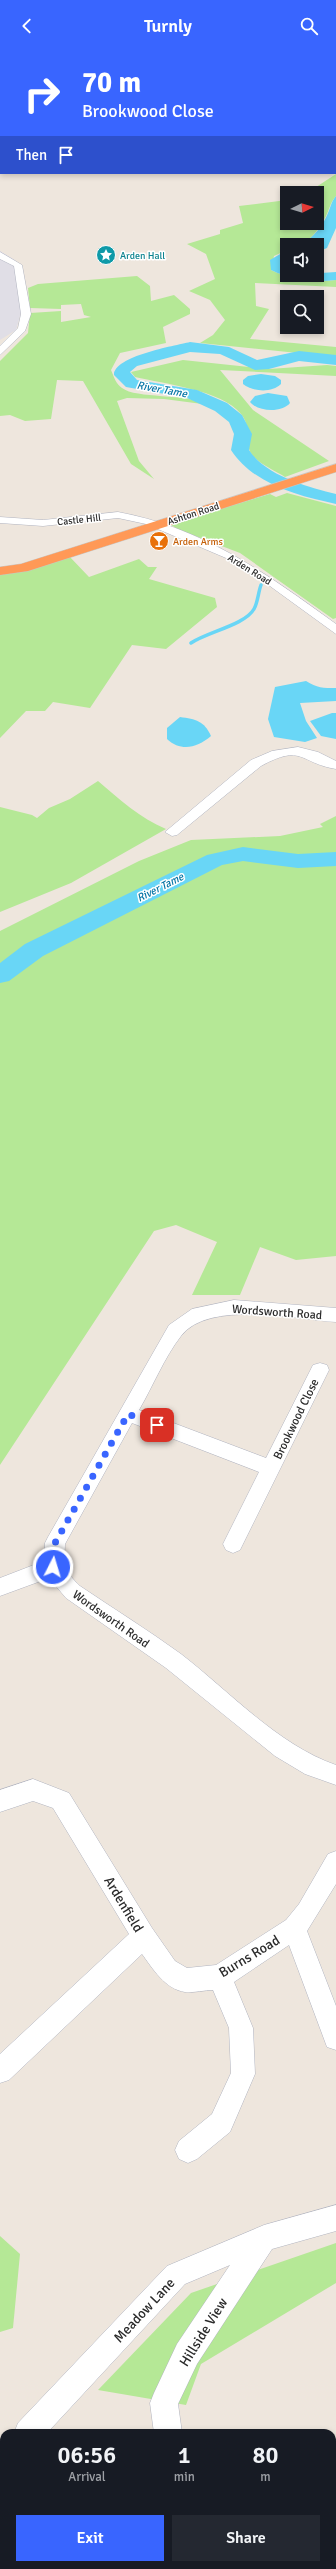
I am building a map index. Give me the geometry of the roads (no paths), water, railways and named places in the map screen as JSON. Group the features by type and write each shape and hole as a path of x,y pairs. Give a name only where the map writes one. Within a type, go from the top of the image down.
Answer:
{"highway":[{"name":"Ashton Road","path":"0,570 23,568 336,468"}],"street":[{"path":"0,255 18,265 26,314 22,329 0,352"},
{"name":"Castle Hill","path":"0,520 43,523 118,515 138,517 156,525"},
{"name":"Arden Road","path":"156,525 230,556 267,579 336,630"},
{"path":"172,832 256,763 271,754 288,751 305,752 327,764 336,765"},
{"name":"Wordsworth Road","path":"336,1315 234,1307 198,1314 175,1330 55,1543 53,1567 60,1581 73,1592 173,1661 283,1749 313,1768 336,1775"},
{"name":"Brookwood Close","path":"233,1544 320,1370"},
{"name":"Brookwood Close","path":"128,1414 271,1468"},
{"path":"0,1588 53,1567"},
{"name":"Ardenfield","path":"0,1801 33,1790 61,1800 144,1936 0,2071"},
{"name":"Burns Road","path":"144,1936 167,1969 185,1980 220,1977 294,1928 307,1912 334,1870"},
{"path":"294,1928 336,2038"},
{"path":"188,2150 221,2123 243,2074 241,2028 220,1977"},
{"name":"Meadow Lane","path":"32,2429 176,2275 264,2238 336,2218"},
{"name":"Hillside View","path":"167,2429 164,2403 187,2354 264,2238"}],"water":[{"path":"336,196 336,228 327,248 324,249 324,238 310,238 318,230 324,230 324,221"},
{"path":"280,254 280,273 271,270 270,260"},
{"path":"336,272 336,280 324,281 324,273"},
{"path":"261,374 275,376 281,380 281,384 273,389 257,390 243,384 243,380 248,376"},
{"path":"268,393 287,396 290,403 282,408 270,410 258,408 250,402 255,396"},
{"path":"306,681 320,687 336,688 336,701 300,703 306,721 317,738 305,742 274,737 268,719 275,687"},
{"path":"336,713 336,739 321,736 310,721"},
{"path":"180,717 199,722 205,727 211,736 195,746 183,747 172,743 167,739 167,728"}],"waterway":[{"name":"River Tame","path":"336,360 299,356 269,364 255,365 223,350 190,347 131,363 122,370 122,375 132,384 191,394 221,407 236,419 243,434 240,450 246,459 268,475 283,482 313,493 336,499"},
{"path":"191,643 206,635 243,620 254,609 261,585"},
{"name":"River Tame","path":"0,975 34,950 169,881 215,860 243,854 298,861 336,859"}],"place":[{"name":"Arden Hall","path":"106,255"},
{"name":"Arden Arms","path":"159,541"}]}
